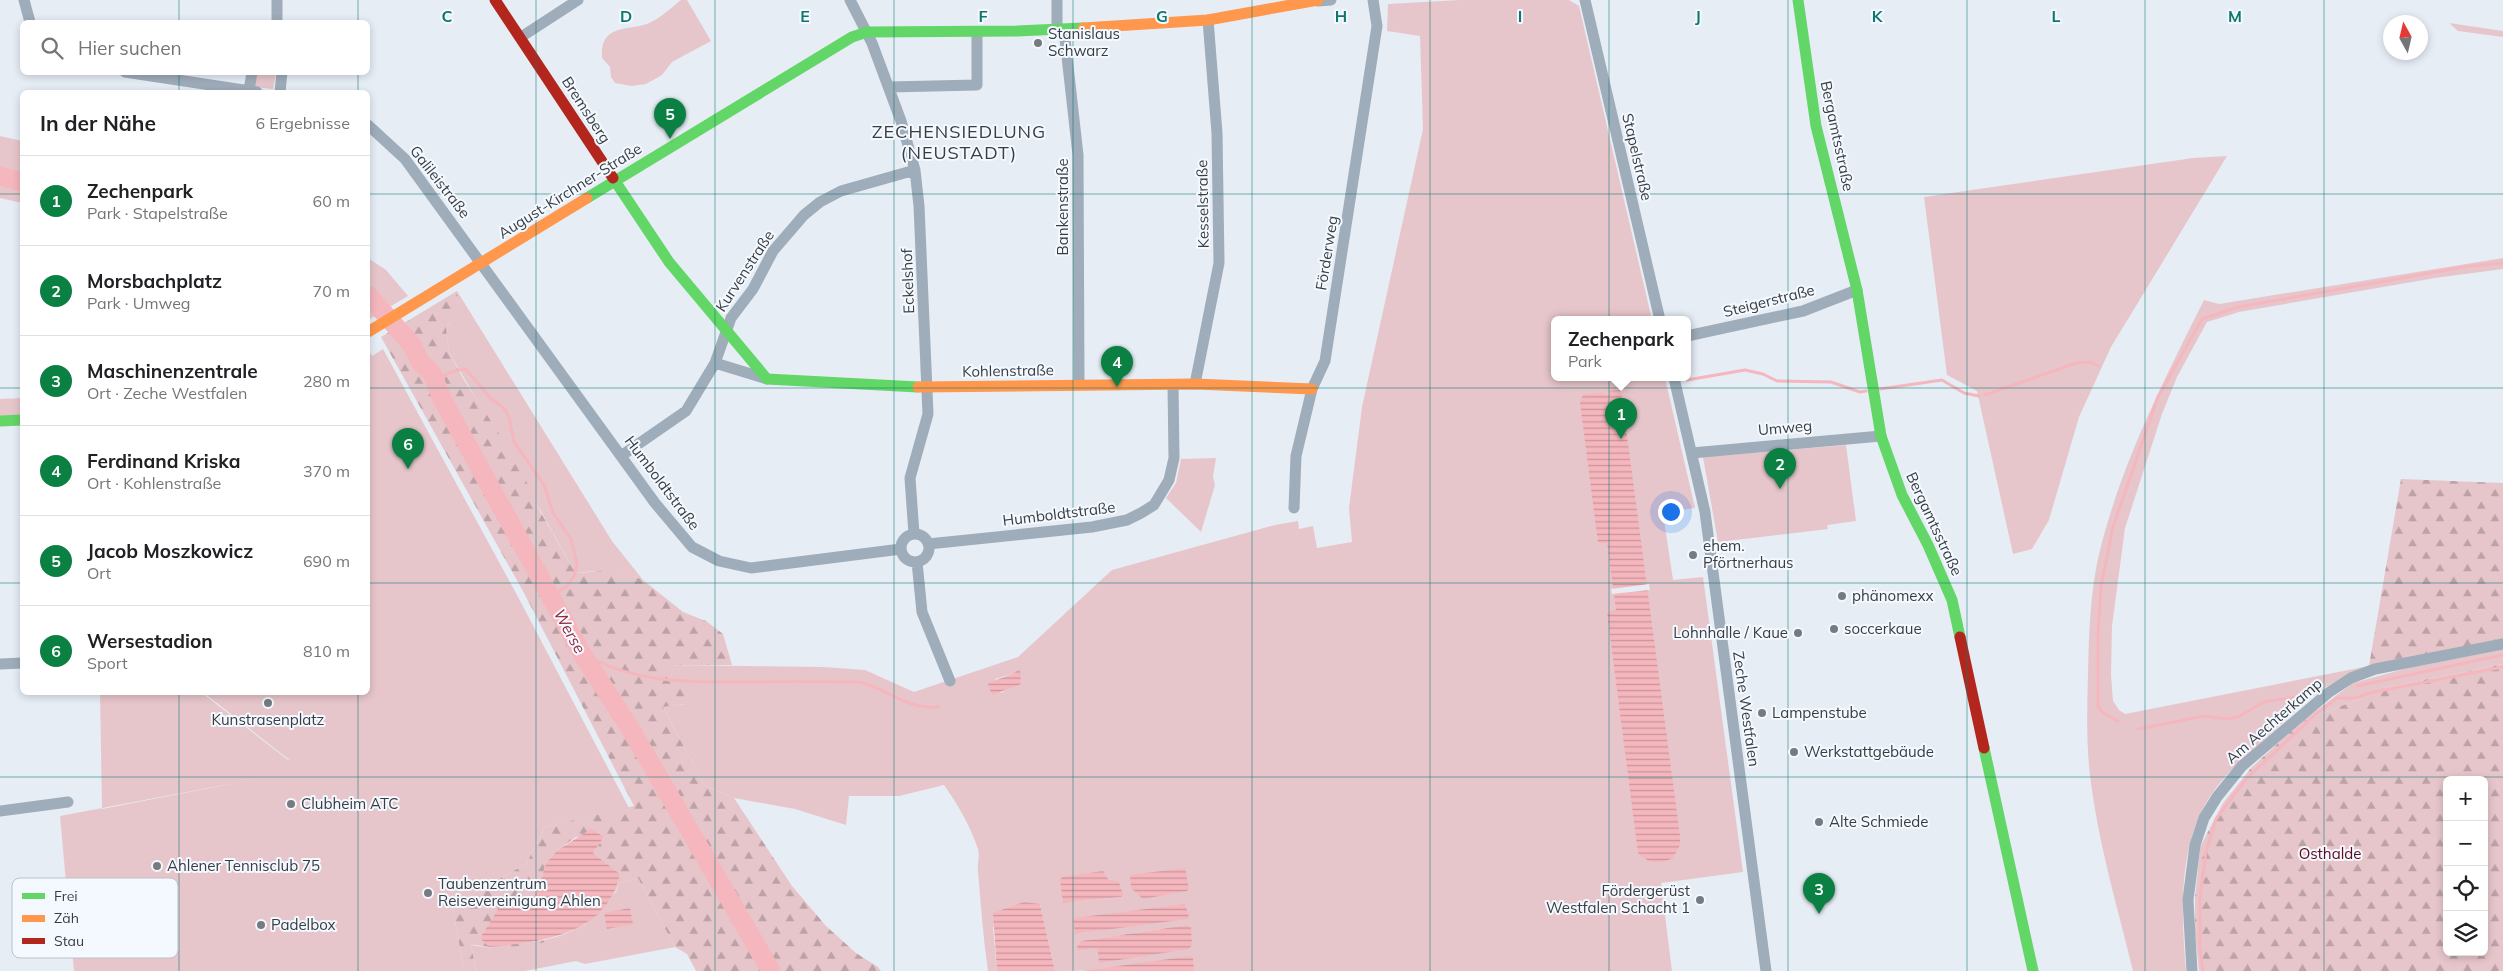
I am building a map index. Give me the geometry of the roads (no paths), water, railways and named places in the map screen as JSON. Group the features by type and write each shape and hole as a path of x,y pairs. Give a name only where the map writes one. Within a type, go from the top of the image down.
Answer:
{"street":[{"path":"24,0 29,20"},
{"path":"275,20 277,0"},
{"name":"Bremsberg","path":"496,0 614,182 669,262 727,330"},
{"path":"521,37 578,0"},
{"name":"Eckelshof","path":"850,0 867,32 889,87 915,170 919,206 928,414 910,478 914,534"},
{"name":"Bankenstraße","path":"1057,0 1078,155 1079,384"},
{"path":"867,32 1060,30 1208,20 1331,0"},
{"name":"Förderweg","path":"1294,508 1296,456 1312,389 1325,361 1377,26 1373,0"},
{"name":"Stapelstraße","path":"1585,0 1659,316"},
{"name":"Bergamtsstraße","path":"1798,0 1816,126 1857,290 1881,436 1902,495 1928,545 1952,600 2033,971"},
{"name":"Kesselstraße","path":"1195,384 1219,263 1217,132 1208,20"},
{"name":"August-Kirchner-Straße","path":"372,329 852,37 867,32"},
{"path":"889,87 977,85 977,32"},
{"path":"144,75 240,90"},
{"path":"252,75 253,90"},
{"path":"280,90 282,75"},
{"name":"Galileistraße","path":"370,126 405,159 483,263"},
{"name":"Kurvenstraße","path":"621,456 686,410 715,363 731,318 753,289 773,251 804,215 820,202 841,191 915,170"},
{"name":"Humboldtstraße","path":"483,263 655,503 692,547 719,561 751,568 901,549"},
{"name":"Steigerstraße","path":"1691,335 1803,311 1857,290"},
{"path":"727,330 768,379"},
{"path":"715,363 768,379"},
{"name":"Kohlenstraße","path":"768,379 927,387 1195,384 1312,389"},
{"path":"1675,381 1692,452"},
{"name":"Humboldtstraße","path":"928,544 1092,527 1127,520 1154,505 1169,480 1174,458 1173,384"},
{"path":"0,421 20,420"},
{"name":"Umweg","path":"1692,452 1881,436"},
{"name":"Zeche Westfalen","path":"1692,452 1704,512 1766,971"},
{"path":"914,534 923,537 928,544 925,557 917,562 905,558 901,549 903,541 914,534"},
{"path":"917,562 922,612 950,681"},
{"name":"Am Aechterkamp","path":"2192,971 2188,900 2195,845 2204,818 2217,797 2242,766 2328,693 2351,678 2375,668 2503,644"},
{"path":"0,664 20,663"},
{"path":"0,811 68,802"}],"waterway":[{"name":"Werse","path":"0,176 20,181"},
{"path":"2118,721 2103,713 2098,707 2098,634 2101,587 2113,527 2158,397 2202,319 2238,307 2470,266 2503,263"},
{"name":"Werse","path":"370,297 412,345 421,363 432,373 442,399 581,652 633,733 771,971"},
{"path":"1985,395 2076,363 2090,362 2099,366"},
{"path":"435,378 466,369 490,398 504,408 509,417 514,442 544,485 553,513 571,539 577,564 574,576 567,586 551,596"},
{"path":"1691,379 1745,370 1763,374 1777,381 1831,382 1860,392 1866,391"},
{"path":"1880,389 1942,380 1964,393 1979,396"},
{"path":"581,652 623,671 668,680 713,682 860,682 916,705 939,707"},
{"path":"2357,686 2503,655"},
{"path":"2203,971 2200,948 2200,897 2206,852 2216,819 2247,778 2316,714 2337,698 2355,698 2374,692 2503,667"},
{"path":"2138,729 2204,716 2228,719 2240,716 2264,702 2307,695"}],"place":[{"name":"Stanislaus Schwarz","path":"1038,43"},
{"name":"Jacob Moszkowicz","path":"670,139"},
{"name":"Ferdinand Kriska","path":"1117,387"},
{"name":"Zechenpark","path":"1621,439"},
{"name":"Wersestadion","path":"408,469"},
{"name":"Morsbachplatz","path":"1780,489"},
{"name":"ehem. Pförtnerhaus","path":"1693,555"},
{"name":"phänomexx","path":"1842,596"},
{"name":"soccerkaue","path":"1834,629"},
{"name":"Lohnhalle / Kaue","path":"1798,633"},
{"name":"Kunstrasenplatz","path":"268,703"},
{"name":"Lampenstube","path":"1762,713"},
{"name":"Werkstattgebäude","path":"1794,752"},
{"name":"Clubheim ATC","path":"291,804"},
{"name":"Alte Schmiede","path":"1819,822"},
{"name":"Ahlener Tennisclub 75","path":"157,866"},
{"name":"Taubenzentrum Reisevereinigung Ahlen","path":"428,893"},
{"name":"Fördergerüst Westfalen Schacht 1","path":"1700,900"},
{"name":"Maschinenzentrale","path":"1819,914"},
{"name":"Padelbox","path":"261,925"}],"district":[{"name":"ZECHENSIEDLUNG (NEUSTADT)","path":"959,142"}],"park label":[{"name":"Osthalde","path":"2330,854"}]}
